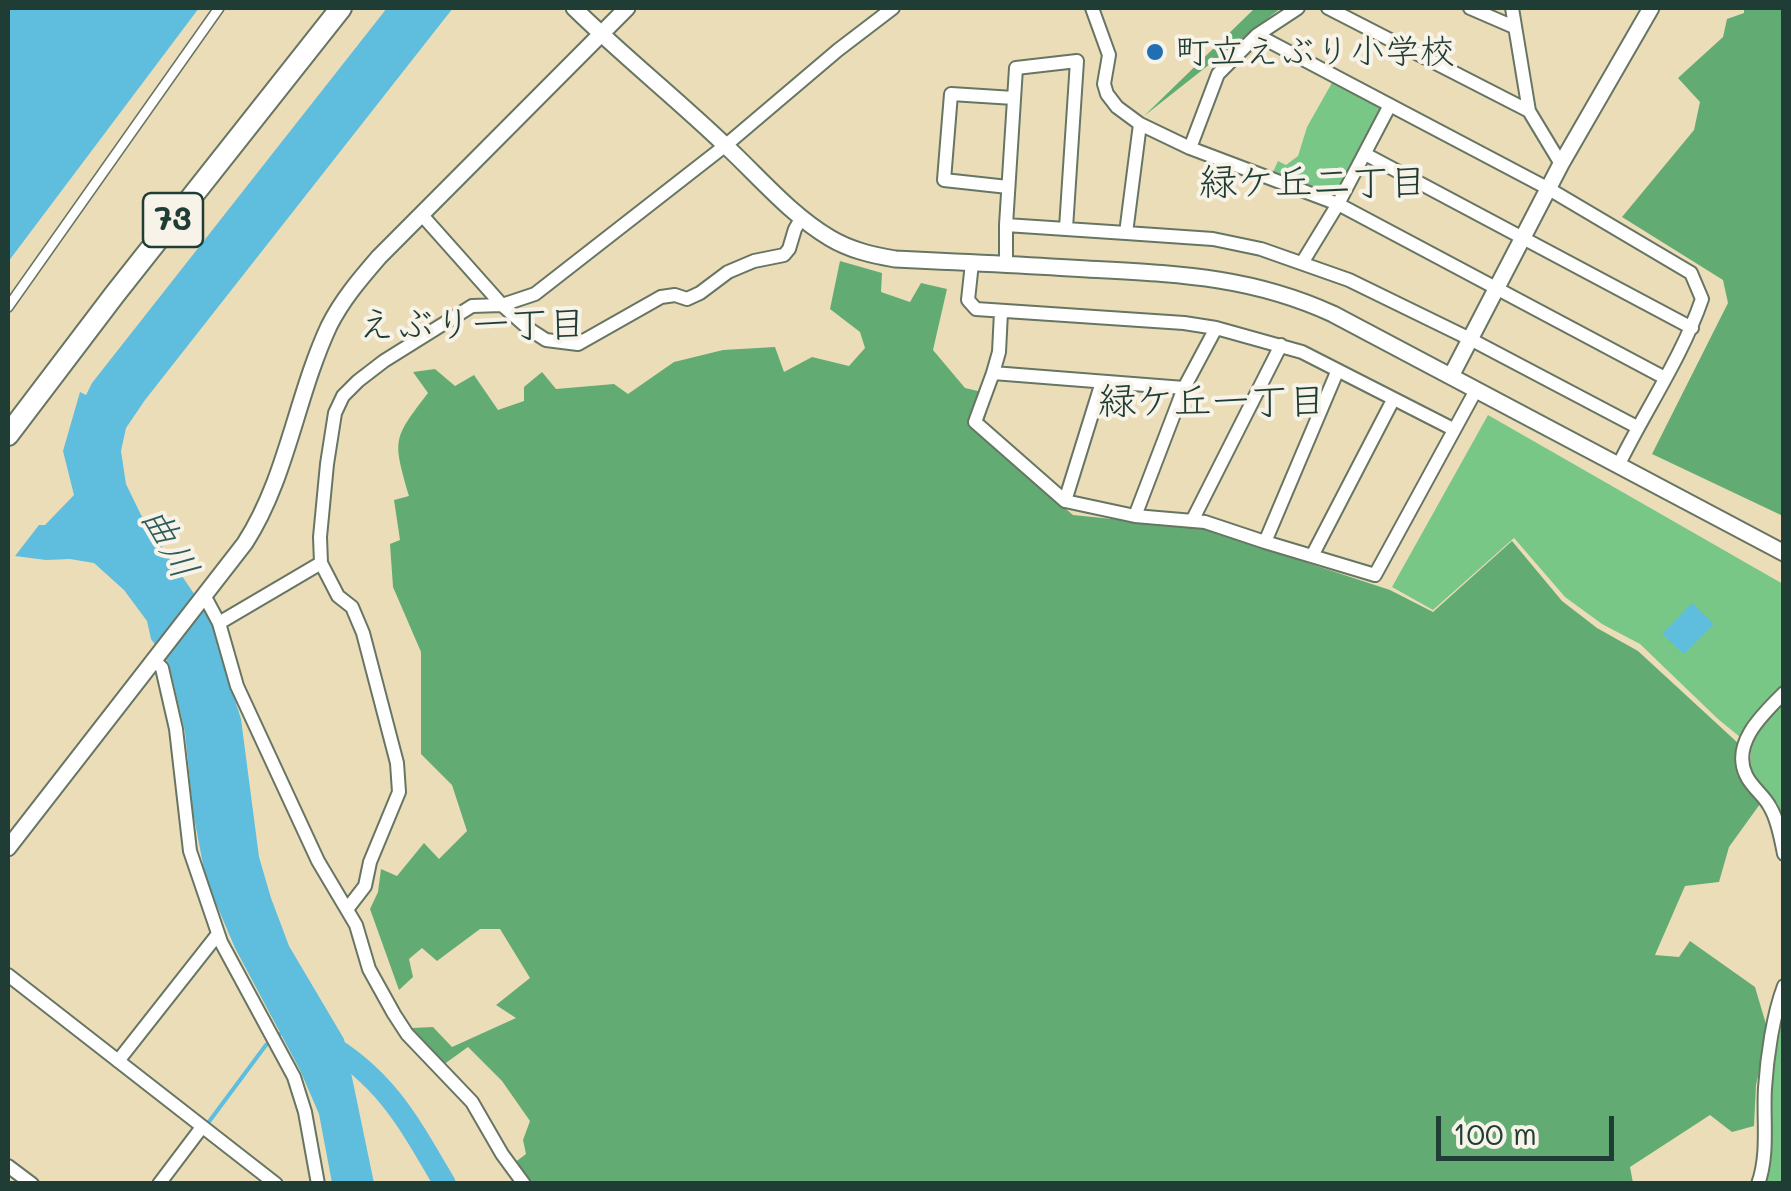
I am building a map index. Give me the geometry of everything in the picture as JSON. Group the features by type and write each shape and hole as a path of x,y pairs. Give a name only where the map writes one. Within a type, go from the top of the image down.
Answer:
{"main road":[{"name":"73","path":"8,435 341,8"}],"street":[{"path":"8,307 218,8"},
{"path":"574,8 726,145 801,219 833,240 864,253 895,259 1192,274 1298,298 1784,553"},
{"path":"8,848 257,525 285,456 315,360 348,293 421,214 627,8"},
{"path":"348,908 364,886 399,792 397,764 363,633 352,607 338,596 322,563 320,537 327,464 334,413 343,396 384,361 472,306 502,305 535,294 893,8"},
{"path":"1092,8 1110,55 1104,84 1107,94 1140,124 1190,148 1338,204 1665,378"},
{"path":"1190,148 1218,74 1257,34 1298,8"},
{"path":"1328,8 1529,111"},
{"path":"1470,8 1514,27"},
{"path":"1512,8 1529,111 1561,164"},
{"path":"1451,376 1561,164 1652,8"},
{"path":"1257,34 1549,188 1691,273 1702,299 1692,328 1619,464"},
{"path":"1006,264 1016,68 1077,61 1066,228"},
{"path":"1008,187 944,180 951,94 1014,98"},
{"path":"1302,264 1390,105"},
{"path":"1126,234 1140,124"},
{"path":"1365,154 1692,328"},
{"path":"421,214 502,305 529,329 546,340 578,344 661,297 688,299 728,272 784,255 801,219"},
{"path":"1006,225 1213,239 1261,249 1348,280 1637,427"},
{"path":"972,263 968,300 976,308 1216,328 1302,352 1453,429"},
{"path":"1001,312 999,352 975,422 1065,501 1135,516 1206,522 1375,574 1476,390"},
{"path":"1135,516 1184,388 1216,328"},
{"path":"1192,521 1280,345"},
{"path":"1265,542 1337,372"},
{"path":"993,373 1184,388"},
{"path":"1065,501 1102,382"},
{"path":"1312,556 1394,400"},
{"path":"219,623 322,563"},
{"path":"202,598 219,623 237,686 318,862 348,908 369,968 394,1014 407,1034 472,1102 524,1184"},
{"path":"155,658 162,668 176,729 190,851 218,934 294,1077 305,1112 318,1184"},
{"path":"1784,693 1743,743 1744,771 1771,808 1784,854"},
{"path":"118,1062 218,934"},
{"path":"8,975 276,1184"},
{"path":"1758,1184 1763,1170 1765,1084 1784,986"},
{"path":"159,1184 202,1127"},
{"path":"8,1166 32,1184"}],"green space":[{"path":"1255,8 1281,8 1144,116"},
{"path":"1744,8 1783,8 1783,516 1652,454 1728,303 1723,280 1622,217 1694,130 1700,102 1678,78 1723,37 1727,19 1744,13"},
{"path":"1333,81 1379,103 1381,109 1338,191 1328,195 1273,172 1278,161 1286,165 1298,156 1307,127"},
{"path":"840,261 882,273 881,292 910,302 921,283 947,289 933,350 965,388 991,394 981,435 1073,515 1201,528 1390,590 1433,612 1512,541 1562,601 1597,628 1638,651 1739,744 1737,774 1760,804 1729,847 1719,882 1685,886 1655,955 1679,957 1690,941 1755,987 1768,1031 1756,1085 1754,1126 1732,1132 1710,1115 1630,1167 1633,1183 531,1183 514,1163 526,1154 523,1140 530,1121 502,1081 468,1047 443,1065 412,1028 433,1027 452,1047 516,1018 496,1005 530,978 500,929 480,929 437,961 422,948 409,959 413,977 399,990 370,909 378,892 381,869 397,876 424,843 439,859 467,831 452,785 421,754 421,652 393,587 390,544 400,540 394,500 409,496 399,441 428,393 413,372 435,369 455,386 474,375 498,410 524,401 524,387 542,372 556,389 614,384 628,394 674,362 723,350 775,347 784,372 812,357 849,366 865,348 860,332 830,309"},
{"path":"1488,415 1783,584 1783,822 1778,804 1750,767 1751,746 1640,644 1602,624 1565,597 1514,538 1433,610 1392,587"},
{"path":"1783,1013 1783,1183 1764,1184 1769,1168 1771,1084"}],"water":[{"path":"8,8 199,8 8,262"},
{"path":"387,8 453,8 145,400 126,428 121,451 126,484 143,519 214,623 241,719 259,857 271,898 289,946 344,1039 374,1183 332,1183 319,1114 235,948 206,880 193,812 185,732 169,664 151,639 147,621 124,590 94,563 15,556 39,525 45,525 74,495 63,451 80,392 86,395"},
{"path":"1692,603 1714,624 1684,654 1662,634"}],"waterway":[{"path":"208,1123 266,1045 284,1031"},
{"path":"322,1041 363,1070 394,1103 445,1184"}],"place":[{"name":"町立えぶり小学校","path":"1155,52"}],"district":[{"name":"緑ケ丘二丁目","path":"1313,183"},
{"name":"えぶり一丁目","path":"472,325"},
{"name":"緑ケ丘一丁目","path":"1212,402"}],"water label":[{"name":"曲川","path":"169,543"}]}
